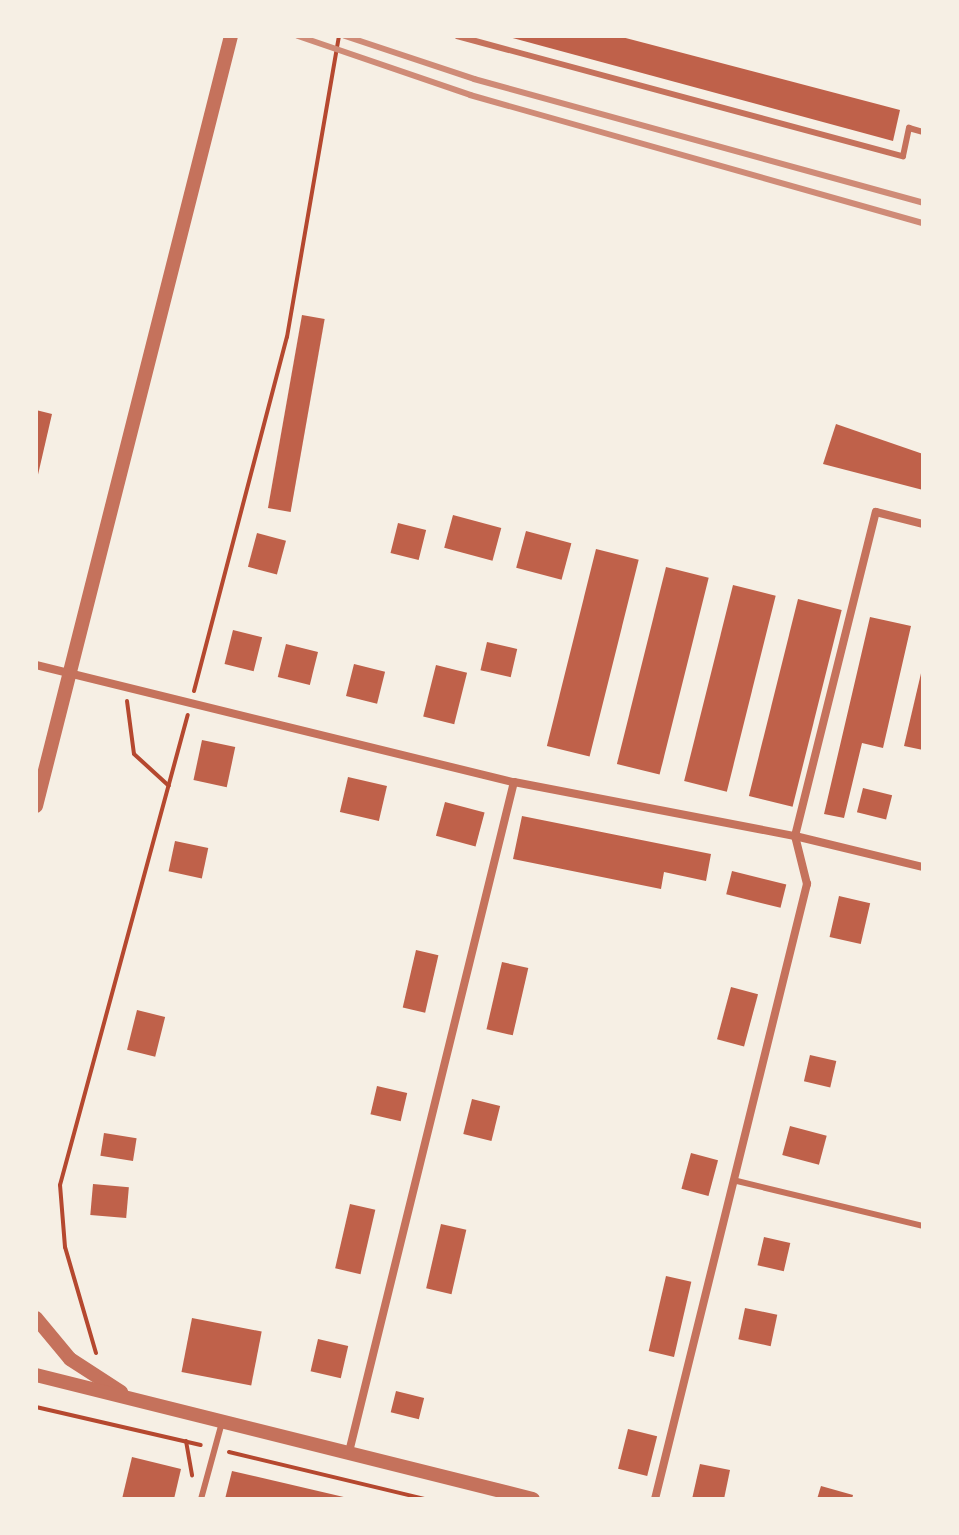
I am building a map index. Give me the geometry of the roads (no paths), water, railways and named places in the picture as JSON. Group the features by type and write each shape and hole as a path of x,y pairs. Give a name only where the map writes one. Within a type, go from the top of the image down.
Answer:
{"street":[{"path":"37,801 231,36"},
{"path":"655,1499 737,1181 807,884 795,836 876,512 923,524"},
{"path":"36,665 514,782 795,836 923,867"},
{"path":"349,1452 514,782"},
{"path":"36,1318 70,1359 139,1402"},
{"path":"36,1375 533,1499"}],"lane":[{"path":"457,36 903,156 909,128 923,132"},
{"path":"737,1181 923,1226"},
{"path":"201,1499 215,1420"}],"railway":[{"path":"298,36 470,95 923,223"},
{"path":"345,36 474,79 923,203"}]}
